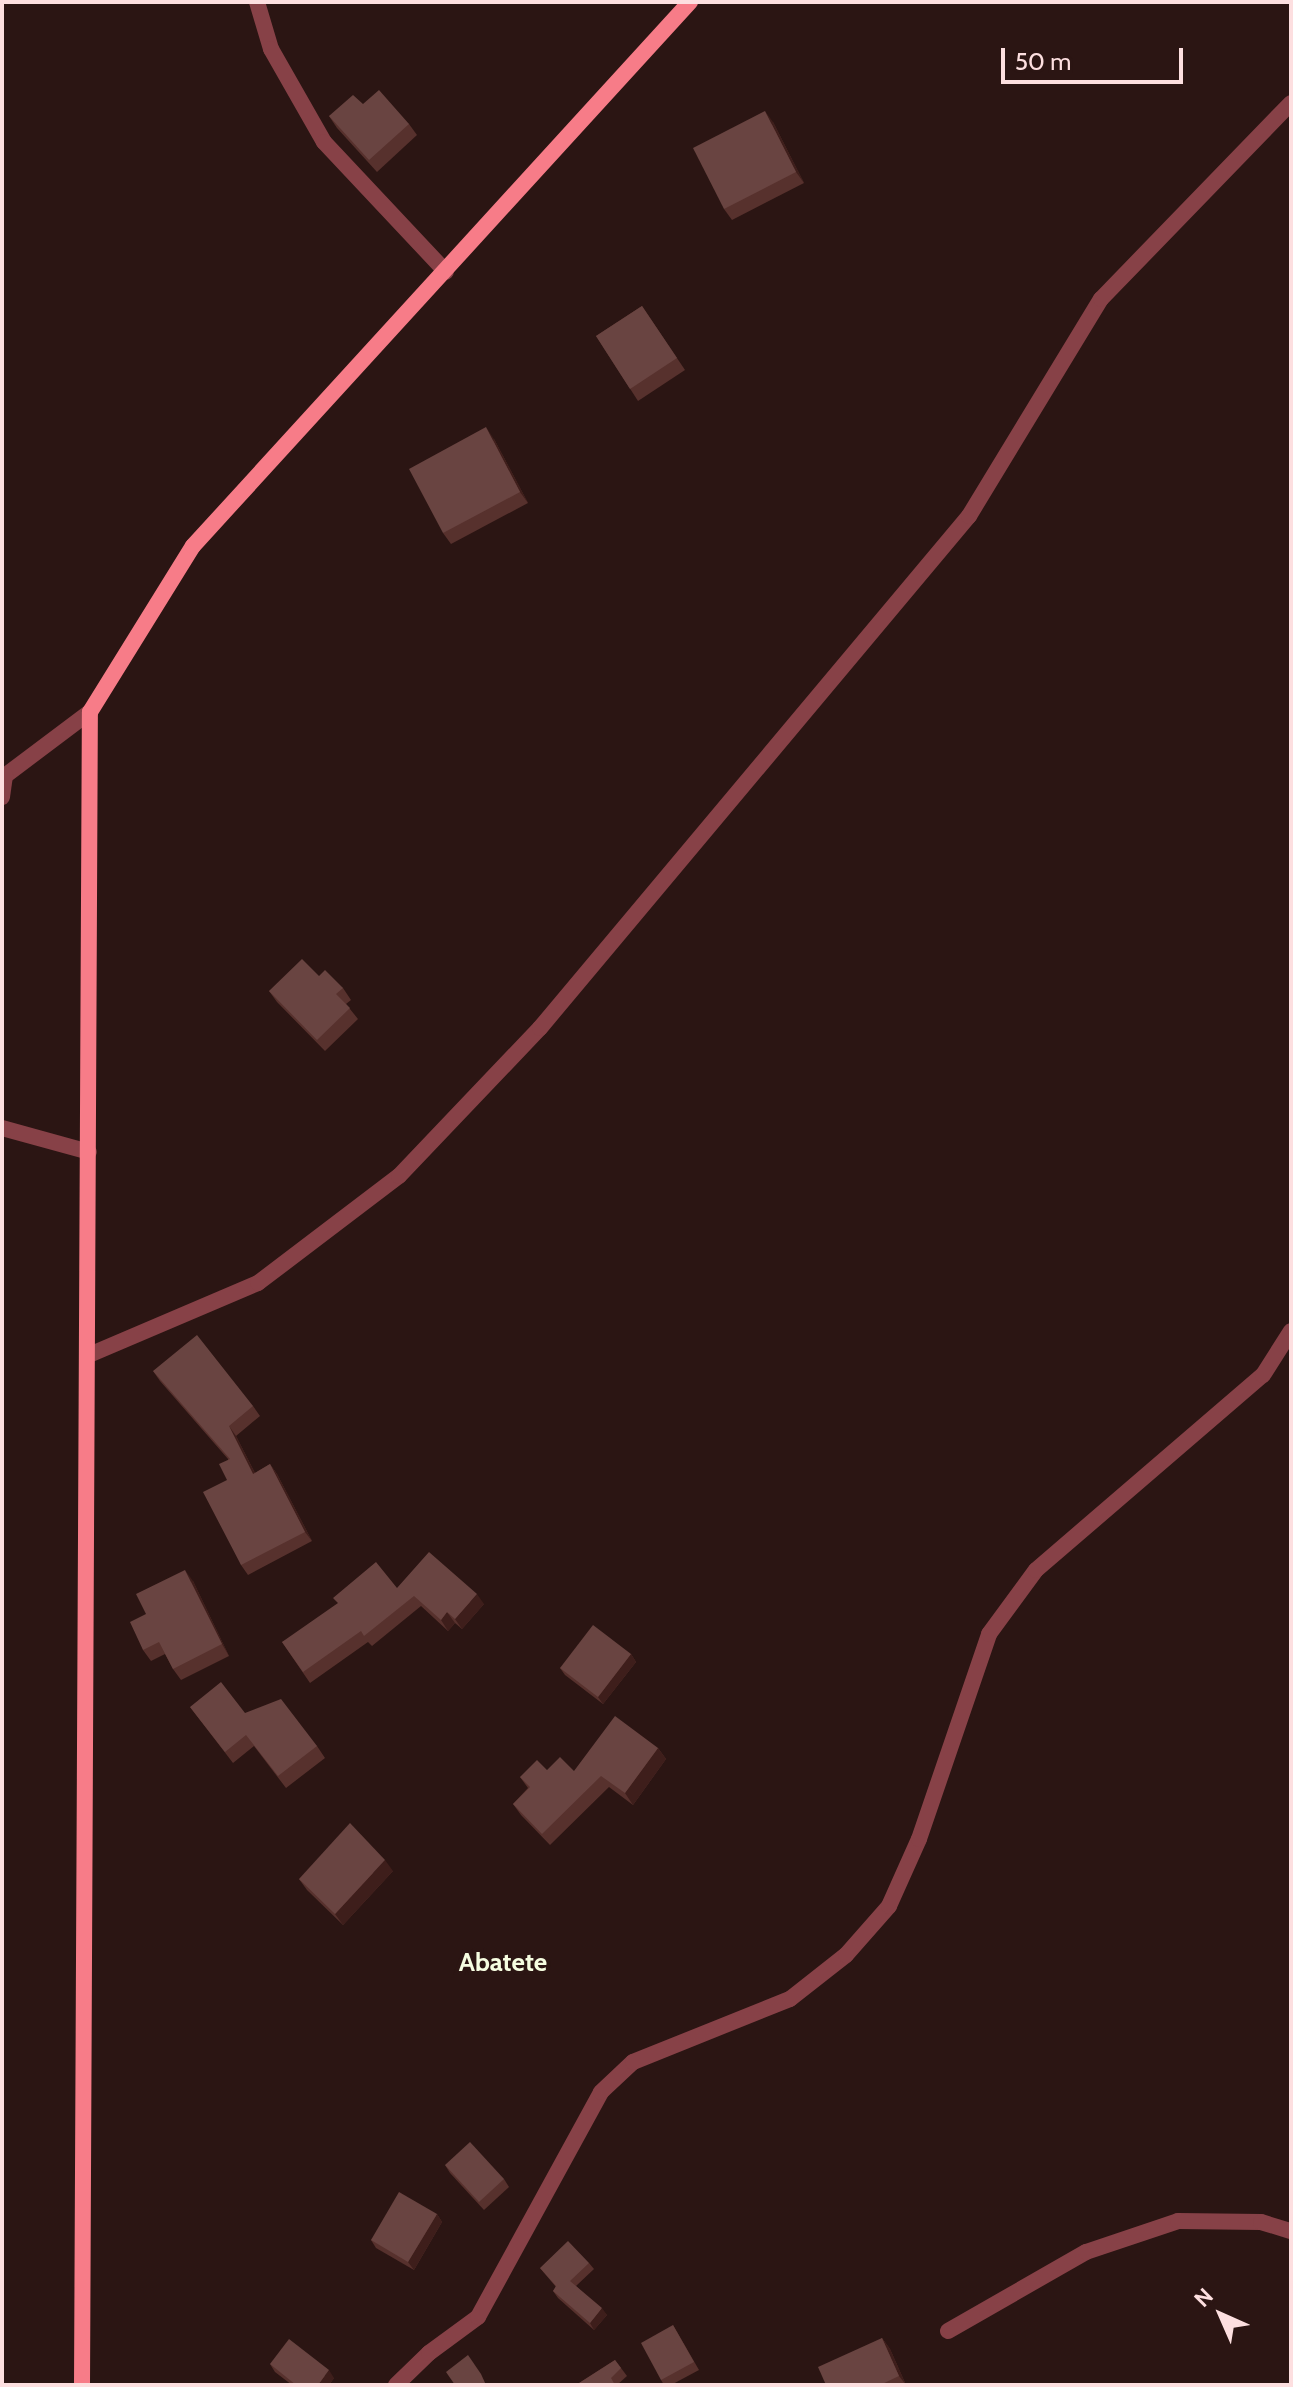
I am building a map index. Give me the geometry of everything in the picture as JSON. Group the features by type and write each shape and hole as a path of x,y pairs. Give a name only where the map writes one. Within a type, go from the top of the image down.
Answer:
{"main road":[{"path":"82,2385 90,712 193,546 690,2"}],"street":[{"path":"257,2 271,49 324,142 446,272"},
{"path":"89,1355 258,1283 399,1176 540,1028 732,804 969,516 1101,299 1291,103"},
{"path":"2,797 4,776 90,712"},
{"path":"2,1128 89,1152"},
{"path":"396,2385 429,2353 478,2317 601,2092 633,2062 790,1999 846,1955 889,1906 919,1839 989,1634 1036,1570 1263,1375 1291,1331"},
{"path":"948,2331 1086,2252 1178,2221 1261,2222 1291,2231"}],"building":[{"path":"379,90 409,124 369,160 329,116 353,95 363,104"},
{"path":"765,111 796,172 724,209 693,148"},
{"path":"642,306 677,358 630,389 596,336"},
{"path":"486,427 520,492 443,533 409,469"},
{"path":"302,959 319,976 325,970 343,988 336,994 350,1008 317,1040 269,991"},
{"path":"197,1335 253,1406 229,1426 253,1474 270,1464 305,1532 241,1565 203,1492 227,1480 219,1464 230,1459 153,1371"},
{"path":"429,1552 477,1594 455,1619 447,1612 441,1620 414,1596 364,1636 361,1631 303,1672 282,1642 338,1603 333,1598 376,1562 397,1588"},
{"path":"185,1570 222,1644 173,1669 159,1642 143,1650 130,1622 146,1614 136,1594"},
{"path":"593,1625 631,1654 598,1697 560,1668"},
{"path":"221,1682 245,1713 281,1699 317,1746 278,1776 246,1735 225,1752 190,1707"},
{"path":"615,1716 658,1748 625,1793 601,1776 542,1834 513,1804 530,1787 520,1777 537,1760 547,1770 560,1757 574,1771"},
{"path":"350,1823 385,1860 335,1914 299,1879"},
{"path":"470,2142 504,2179 479,2202 445,2165"},
{"path":"399,2192 437,2214 408,2262 371,2240"},
{"path":"568,2241 589,2263 570,2281 602,2308 590,2323 553,2291 556,2286 540,2268"},
{"path":"673,2325 694,2362 661,2380 641,2343"},
{"path":"882,2338 899,2376 880,2385 826,2385 818,2367"},
{"path":"289,2339 329,2370 318,2385 296,2385 270,2364"},
{"path":"468,2355 486,2385 455,2385 446,2372"},
{"path":"615,2360 621,2368 611,2378 615,2385 576,2385"}],"district":[{"name":"Abatete","path":"503,1963"}]}
